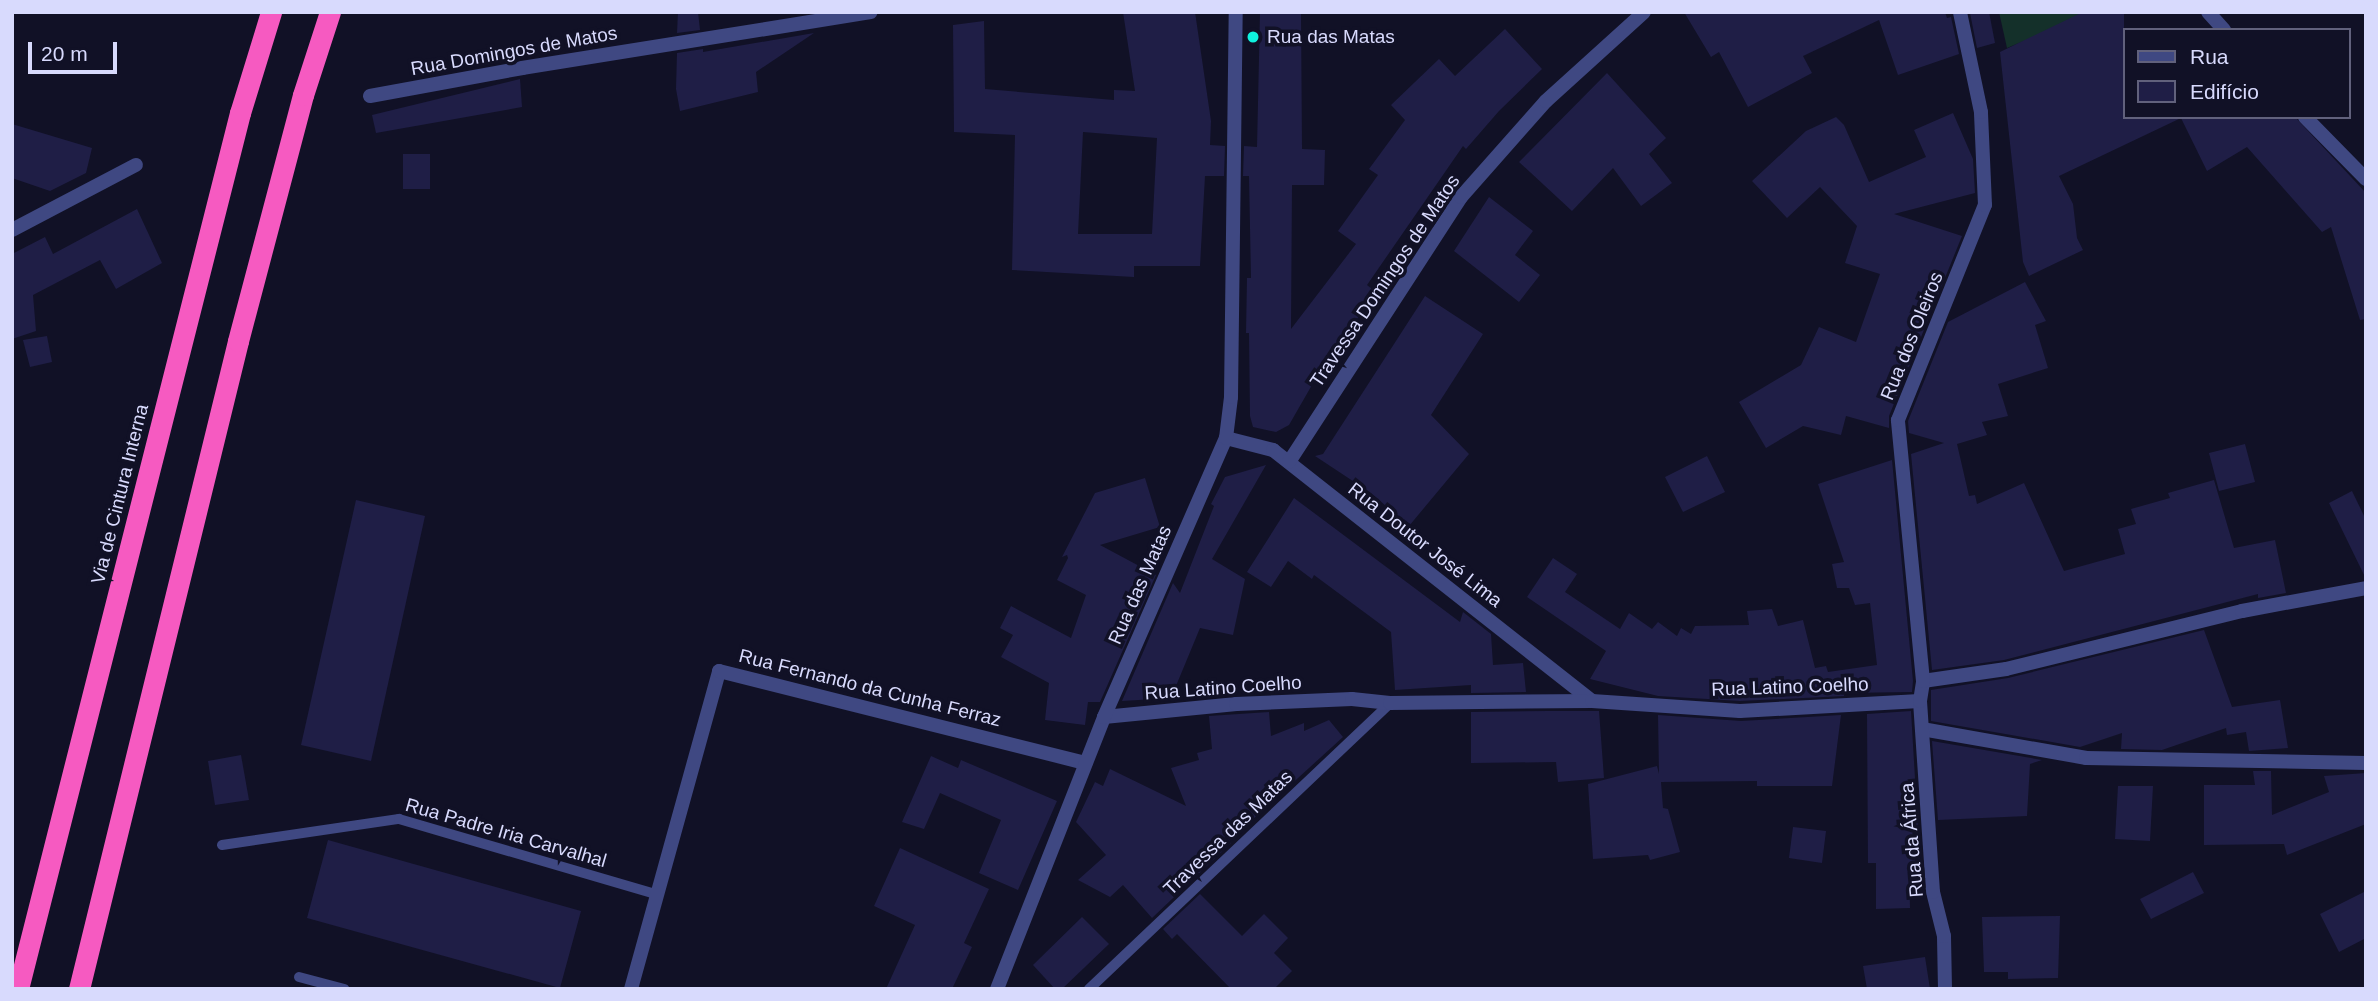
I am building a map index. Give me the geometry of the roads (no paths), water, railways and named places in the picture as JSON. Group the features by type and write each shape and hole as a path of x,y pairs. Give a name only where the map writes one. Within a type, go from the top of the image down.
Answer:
{"highway":[{"name":"Via de Cintura Interna","path":"18,989 240,113 271,12"},
{"path":"79,989 235,354 303,95 330,12"}],"street":[{"name":"Rua Domingos de Matos","path":"370,96 522,68 871,12"},
{"name":"Rua das Matas","path":"997,989 1104,716 1226,438 1231,397 1236,12"},
{"name":"Travessa Domingos de Matos","path":"1289,462 1461,197 1546,101 1644,12"},
{"name":"Rua dos Oleiros","path":"1923,681 1898,420 1985,205 1982,112 1960,12"},
{"path":"2208,12 2222,28"},
{"path":"2307,119 2366,179"},
{"path":"12,230 136,165"},
{"name":"Rua Doutor José Lima","path":"1226,438 1273,450 1592,701"},
{"path":"1920,701 1923,681 2006,669 2242,611 2366,588"},
{"name":"Rua Fernando da Cunha Ferraz","path":"631,989 719,671 1086,763"},
{"name":"Rua Latino Coelho","path":"1104,716 1249,703 1352,699 1390,703 1592,701 1740,711 1920,701"},
{"name":"Rua da África","path":"1920,701 1933,892 1944,936 1945,989"},
{"path":"1922,729 2086,758 2366,763"}],"lane":[{"name":"Travessa das Matas","path":"1089,989 1390,703"},
{"name":"Rua Padre Iria Carvalhal","path":"222,845 399,819 656,894"},
{"path":"299,977 344,989"}],"place":[{"name":"Rua das Matas","path":"1253,37"}]}
